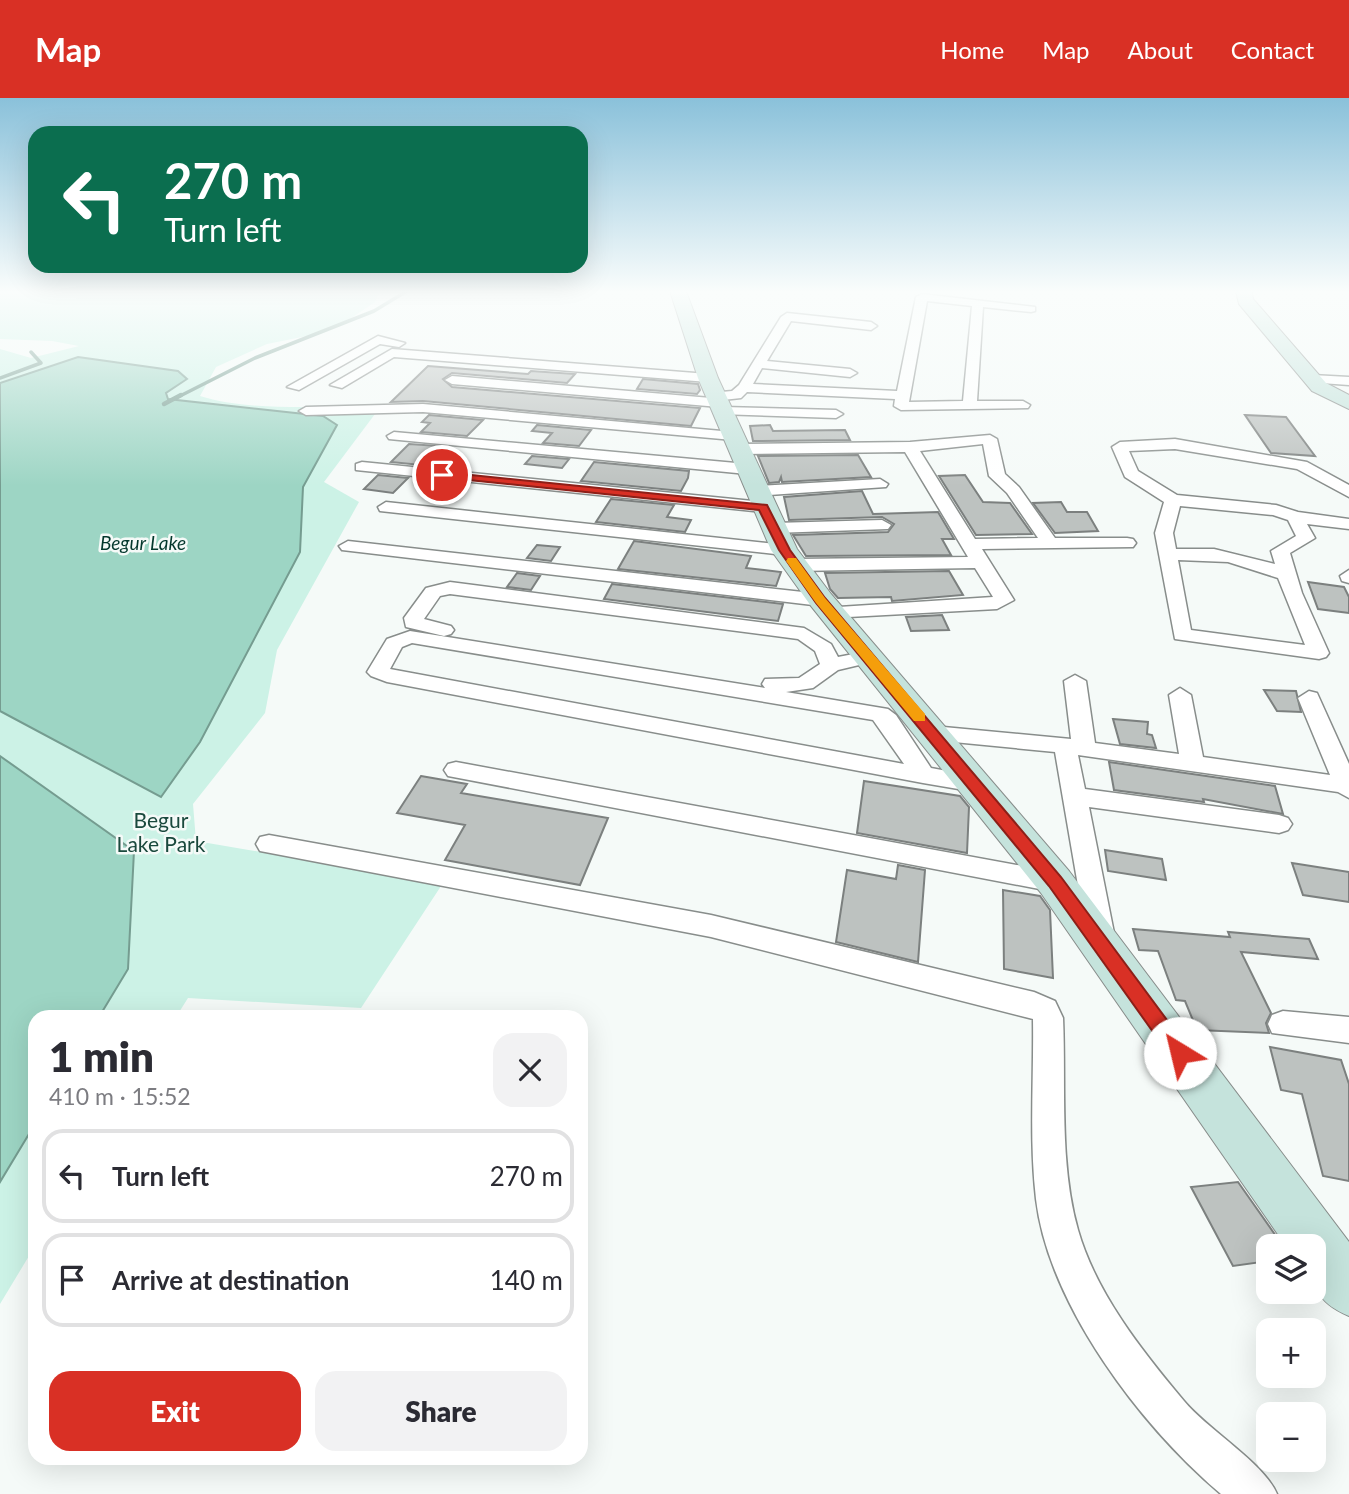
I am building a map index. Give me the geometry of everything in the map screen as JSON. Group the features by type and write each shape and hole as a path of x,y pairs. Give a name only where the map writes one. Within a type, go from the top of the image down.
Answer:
{"street":[{"path":"294,387 349,356"},
{"path":"337,386 388,356"},
{"path":"434,356 472,359 746,459 981,562"},
{"path":"704,356 746,459 826,606 1055,882 1349,1288"},
{"path":"746,459 758,363 762,356"},
{"path":"911,356 901,406 1023,405"},
{"path":"970,405 974,356"},
{"path":"1293,356 1312,379 1333,396 1349,403"},
{"path":"472,359 362,467 746,459 990,439 997,476 1013,490 1050,543"},
{"path":"758,363 850,373"},
{"path":"1312,379 1349,381"},
{"path":"452,380 746,459 882,525"},
{"path":"386,507 746,459 903,395"},
{"path":"306,411 423,408 746,459 880,484"},
{"path":"386,444 746,459 836,414"},
{"path":"1349,492 1301,465 1175,444 1119,447 1131,474 1173,500 1276,510 1295,517 1349,524"},
{"path":"348,546 826,606 1003,602 910,447"},
{"path":"1173,500 1164,533 1182,635 1319,653 1286,574 1280,551 1306,538 1295,517"},
{"path":"970,544 1127,543"},
{"path":"1168,555 1203,551 1241,559 1286,574"},
{"path":"831,665 824,648 803,634 450,588 433,592 413,623 793,687 818,681 831,665 869,657"},
{"path":"923,775 888,720 880,714 410,637 394,643 378,672 923,775 976,784"},
{"path":"1076,681 1073,796 1103,947"},
{"path":"1180,695 1192,764"},
{"path":"1309,698 1348,787"},
{"path":"933,733 1074,747 1348,787"},
{"path":"457,770 1055,882"},
{"path":"1073,796 1279,824"},
{"path":"269,844 711,926 1034,1005 1044,1010 1048,1018 1054,1202 1066,1251 1092,1305 1150,1391 1193,1441 1255,1494"},
{"path":"1283,1024 1349,1030"}],"green space":[{"name":"Begur Lake Park","path":"0,356 38,356 240,356 216,367 200,396 265,406 381,406 324,482 359,502 277,650 265,713 193,804 196,841 443,883 361,1008 188,998 180,1010 103,1010 128,969 134,852 0,756 0,711 161,796 300,552 303,487 337,425 167,399 166,393 186,379 178,371 78,357 0,383"},
{"path":"28,1136 28,1258 0,1304 0,1182"}],"water":[{"name":"Begur Lake","path":"78,357 178,371 187,379 166,393 168,399 323,416 337,425 303,487 300,552 200,742 161,797 0,711 0,383"},
{"path":"0,756 134,851 128,969 103,1010 28,1010 28,1136 0,1182"}],"building":[{"path":"428,366 528,374 531,371 575,374 567,383 452,373 443,379 452,387 700,408 691,426 423,401 391,402"},
{"path":"643,379 698,384 700,390 697,394 637,389"},
{"path":"429,415 483,420 467,436 421,432 430,423 422,422"},
{"path":"1245,415 1286,417 1315,456 1271,453"},
{"path":"537,425 591,430 579,446 543,443 552,433 532,431"},
{"path":"770,425 773,431 845,430 850,440 753,441 750,426"},
{"path":"409,444 439,446 421,465 391,462"},
{"path":"858,455 871,477 782,482 781,477 779,482 769,483 758,456"},
{"path":"532,456 569,459 562,468 525,464"},
{"path":"594,462 689,471 681,491 581,481"},
{"path":"378,475 408,478 393,493 364,489"},
{"path":"965,475 983,502 1010,503 1032,534 976,535 939,476"},
{"path":"862,491 873,514 938,512 954,539 942,539 951,555 806,556 793,535 888,532 894,524 882,517 789,520 784,497"},
{"path":"611,499 674,505 667,517 691,520 685,532 596,522"},
{"path":"1061,502 1067,512 1087,512 1098,531 1055,533 1033,503"},
{"path":"634,541 751,556 746,568 781,572 776,586 618,569"},
{"path":"537,545 560,547 551,561 527,558"},
{"path":"949,571 963,595 892,601 891,597 838,598 830,589 825,573"},
{"path":"517,573 540,576 531,590 507,587"},
{"path":"1308,582 1344,587 1349,597 1349,613 1318,609"},
{"path":"612,584 783,604 778,621 604,599"},
{"path":"942,615 949,630 911,631 906,617"},
{"path":"1264,690 1296,691 1301,712 1277,711"},
{"path":"1113,719 1148,722 1147,734 1152,735 1156,748 1120,744"},
{"path":"1109,762 1275,786 1283,814 1203,799 1204,802 1114,790"},
{"path":"421,776 467,784 461,793 608,818 580,885 445,860 465,825 397,813"},
{"path":"864,781 960,796 969,807 967,853 857,833"},
{"path":"1105,850 1162,859 1166,880 1108,871"},
{"path":"1292,863 1349,872 1349,902 1303,895"},
{"path":"898,865 925,870 918,962 836,942 847,870 896,879"},
{"path":"1003,890 1040,896 1050,910 1053,978 1004,969"},
{"path":"1133,929 1230,937 1228,932 1309,939 1318,959 1241,952 1271,1013 1266,1023 1269,1033 1197,1030 1185,1001 1176,1000 1158,951 1139,950"},
{"path":"1270,1047 1341,1060 1349,1084 1349,1181 1323,1176 1302,1094 1281,1090"},
{"path":"1238,1182 1275,1234 1256,1234 1256,1263 1233,1266 1191,1187"}],"waterway":[{"path":"0,378 41,363 35,356"},
{"path":"178,397 260,356"},
{"path":"164,404 181,395"}],"slow traffic":[{"path":"792,561 821,600 920,717"}],"route":[{"path":"442,475 763,507 785,550 821,600 1055,882 1180,1053"}]}
